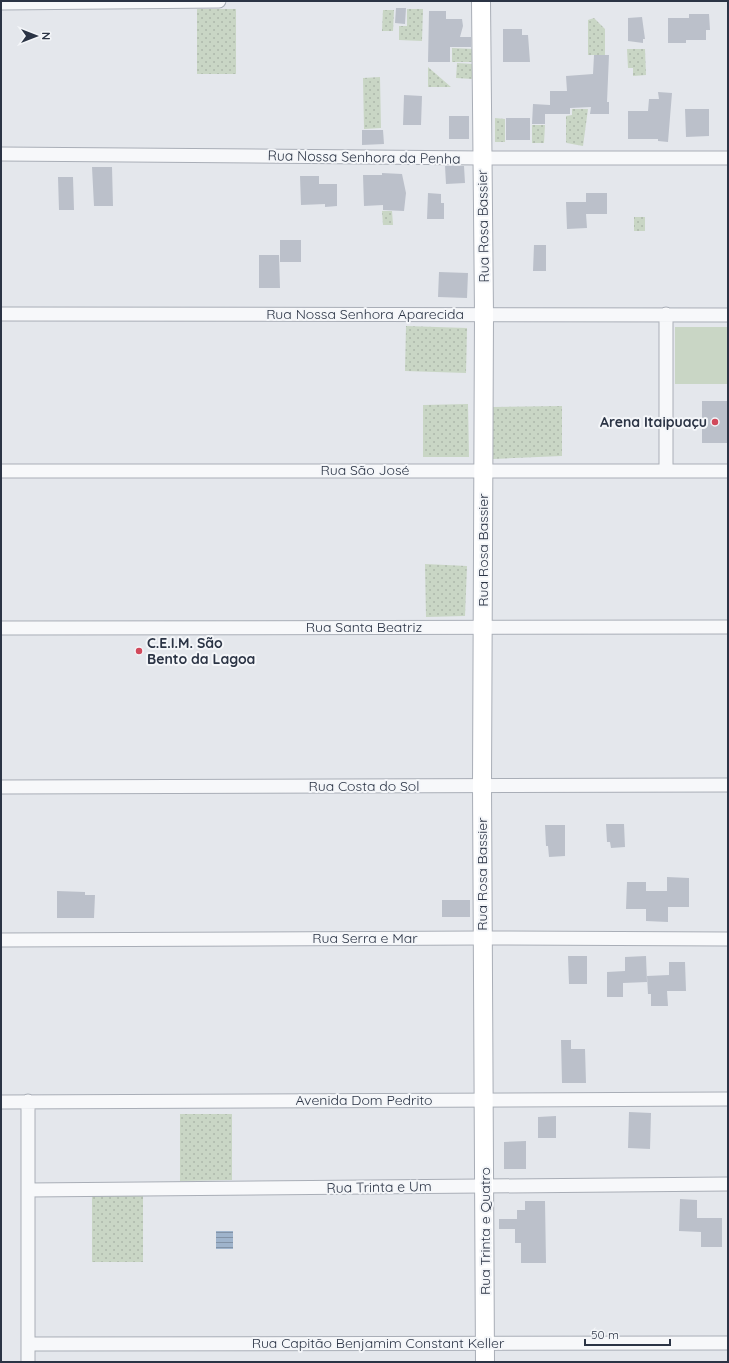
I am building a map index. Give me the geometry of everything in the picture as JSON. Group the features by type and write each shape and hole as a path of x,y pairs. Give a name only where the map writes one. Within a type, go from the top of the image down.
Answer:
{"street":[{"path":"1,3 219,1"},
{"name":"Rua Rosa Bassier","path":"481,1 484,314 482,627 483,1100"},
{"name":"Rua Nossa Senhora da Penha","path":"1,154 482,158 728,158"},
{"name":"Rua Nossa Senhora Aparecida","path":"1,314 728,315"},
{"path":"666,314 666,471"},
{"name":"Rua São José","path":"1,471 728,471"},
{"name":"Rua Santa Beatriz","path":"1,628 728,626"},
{"name":"Rua Costa do Sol","path":"1,787 728,785"},
{"name":"Rua Serra e Mar","path":"1,940 482,938 728,940"},
{"name":"Avenida Dom Pedrito","path":"1,1102 728,1099"},
{"name":"Rua Trinta e Quatro","path":"483,1100 485,1185 485,1362"},
{"path":"28,1101 28,1362"},
{"name":"Rua Trinta e Um","path":"29,1190 728,1184"},
{"name":"Rua Capitão Benjamim Constant Keller","path":"28,1344 728,1343"}],"green space":[{"path":"197,9 236,9 236,74 197,74"},
{"path":"407,9 423,9 422,41 399,40 399,26 407,26"},
{"path":"383,10 394,10 393,31 382,31"},
{"path":"594,18 605,29 605,55 588,55 588,20"},
{"path":"452,48 474,49 473,62 452,62"},
{"path":"627,49 645,49 646,75 633,76 633,68 628,68"},
{"path":"457,63 473,64 473,79 456,78"},
{"path":"428,67 451,87 428,87"},
{"path":"380,77 381,128 364,129 363,78"},
{"path":"572,109 588,109 583,146 566,142 566,116 572,115"},
{"path":"495,118 505,119 505,142 495,142"},
{"path":"532,125 545,125 544,143 532,143"},
{"path":"382,211 392,211 393,225 383,225"},
{"path":"634,217 645,217 645,231 634,231"},
{"path":"406,326 467,328 466,373 405,371"},
{"path":"675,327 728,327 728,384 675,384"},
{"path":"468,404 469,457 423,457 423,405"},
{"path":"562,406 562,456 493,459 493,407"},
{"path":"425,564 467,566 465,616 426,617"},
{"path":"180,1114 232,1114 232,1180 180,1181"},
{"path":"92,1196 143,1196 143,1262 92,1262"}],"water":[{"path":"216,1231 233,1231 233,1249 216,1249"}],"building":[{"path":"396,8 406,8 405,24 395,23"},
{"path":"429,11 446,11 446,19 462,19 463,26 460,37 471,37 471,47 450,47 450,62 428,62"},
{"path":"689,14 709,14 710,30 706,30 706,40 686,40 686,43 668,43 668,18 689,18"},
{"path":"642,17 645,39 643,39 643,43 628,41 628,18"},
{"path":"503,29 522,29 522,35 528,35 530,62 503,62"},
{"path":"594,55 609,55 607,102 609,102 609,114 590,114 591,107 570,108 570,114 545,114 545,124 532,124 533,104 550,105 550,91 567,91 566,76 593,74"},
{"path":"658,92 672,93 668,142 658,141 658,139 628,139 628,111 648,111 649,99 659,99"},
{"path":"404,95 422,96 421,125 403,125"},
{"path":"685,109 709,109 709,136 686,137"},
{"path":"449,116 469,116 469,139 449,139"},
{"path":"506,118 530,118 530,140 506,140"},
{"path":"362,130 383,130 384,144 362,145"},
{"path":"445,166 464,166 465,183 446,184"},
{"path":"92,167 112,167 113,206 94,206"},
{"path":"382,173 402,174 406,193 404,211 383,210 383,205 364,206 363,175 382,175"},
{"path":"300,176 319,176 319,184 337,184 337,206 325,207 325,204 301,205"},
{"path":"58,177 73,177 74,210 59,210"},
{"path":"428,193 441,194 441,203 444,203 444,219 427,219"},
{"path":"586,193 607,193 607,214 586,214 587,228 567,229 566,202 586,202"},
{"path":"280,240 301,240 301,262 280,262"},
{"path":"534,245 546,245 546,271 533,271"},
{"path":"259,255 279,255 280,288 259,288"},
{"path":"439,272 468,273 467,298 438,297"},
{"name":"Arena Itaipuaçu","path":"702,401 728,401 728,443 702,443"},
{"path":"606,824 624,824 625,847 611,848 610,842 607,842"},
{"path":"545,825 565,825 565,856 549,857 548,846 546,846"},
{"path":"667,877 689,878 689,907 668,907 668,922 646,921 646,909 626,909 627,882 646,882 646,891 667,891"},
{"path":"57,891 85,892 85,895 95,895 94,918 57,918"},
{"path":"442,900 470,900 470,917 442,917"},
{"path":"568,956 587,956 587,984 569,984"},
{"path":"646,956 647,982 623,983 623,997 607,997 607,972 625,971 625,957"},
{"path":"669,962 685,962 686,991 667,991 668,1006 651,1006 651,994 648,994 647,976 669,975"},
{"path":"561,1040 571,1040 571,1049 585,1049 586,1083 562,1083"},
{"path":"629,1112 651,1113 650,1149 628,1148"},
{"path":"556,1116 556,1138 538,1138 538,1117"},
{"path":"526,1141 526,1169 504,1169 504,1142"},
{"path":"680,1199 697,1200 697,1218 722,1218 722,1247 701,1247 701,1232 679,1231"},
{"path":"525,1201 545,1201 546,1263 521,1263 521,1243 515,1243 515,1229 499,1229 499,1219 517,1219 517,1210 525,1210"}],"place":[{"name":"Arena Itaipuaçu","path":"715,422"},
{"name":"C.E.I.M. São Bento da Lagoa","path":"139,651"}]}
